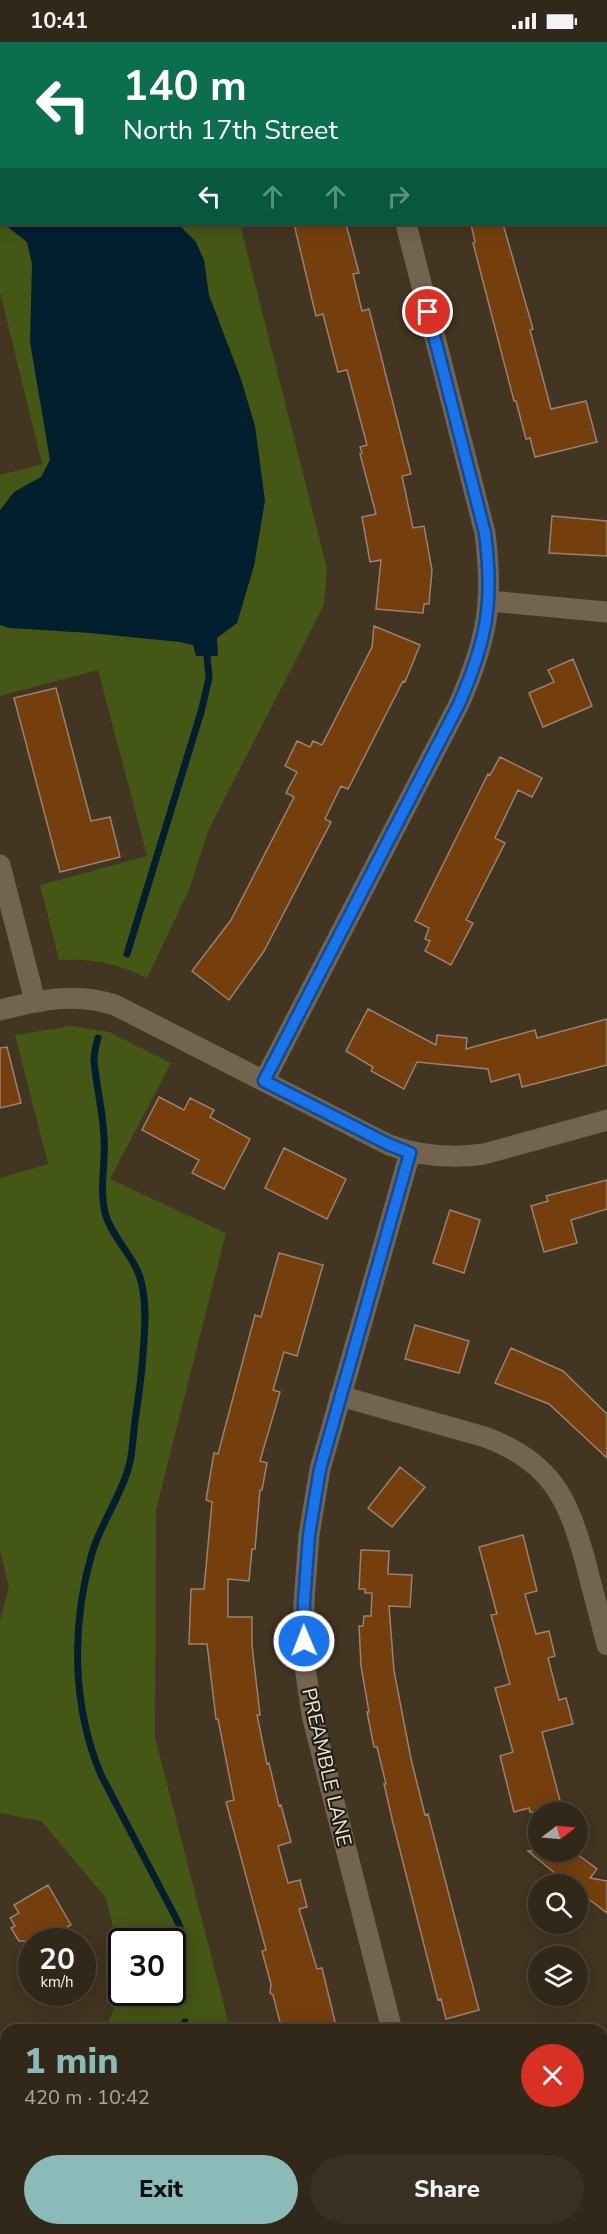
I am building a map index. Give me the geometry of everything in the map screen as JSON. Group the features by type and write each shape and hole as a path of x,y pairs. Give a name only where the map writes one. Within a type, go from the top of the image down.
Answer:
{"street":[{"path":"264,1081 459,704 477,664 490,602 489,562 485,533 406,225"},
{"path":"490,602 607,612"},
{"path":"0,865 35,1001"},
{"path":"0,1010 57,997 80,997 116,1005 388,1144 410,1153 465,1157 607,1120"},
{"name":"PREAMBLE LANE","path":"390,2024 316,1735 304,1660 304,1602 309,1535 320,1469 410,1153"},
{"path":"340,1396 485,1437 508,1446 536,1466 553,1482 573,1518 607,1645"}],"green space":[{"path":"0,225 240,225 327,569 324,605 209,829 189,890 147,978 104,963 59,960 40,885 147,856 98,670 0,696 0,475 42,464 0,292"},
{"path":"71,1026 109,1032 171,1063 110,1179 226,1233 156,1510 155,1737 229,2024 108,2024 115,2006 186,2006 186,1928 113,1928 106,1898 41,1821 0,1813 0,1620 9,1587 0,1551 0,1178 48,1164 15,1035"}],"water":[{"path":"5,225 179,225 196,242 204,260 209,295 241,379 255,426 265,501 254,566 237,623 217,638 218,656 196,656 193,645 180,642 9,628 0,625 0,510 14,492 41,477 50,460 30,342 32,264 27,242"}],"building":[{"path":"294,225 346,225 359,273 353,274 362,311 369,309 411,474 402,476 413,528 424,526 432,570 429,604 424,604 423,613 376,609 381,560 370,562 362,517 376,514 360,454 362,453 360,447 367,445 347,370 338,372 323,314 316,316"},
{"path":"471,225 503,225 533,329 530,330 551,409 586,401 597,442 535,457 530,438 526,439 516,401 514,401 473,243 475,242"},
{"path":"552,516 607,521 607,556 549,553"},
{"path":"374,626 420,645 405,682 403,681 348,789 341,786 325,819 331,822 264,951 229,1000 192,971 231,920 294,797 286,793 297,772 285,766 297,741 310,747 313,741 322,745 372,647"},
{"path":"573,659 592,706 543,727 529,693 554,682 548,670"},
{"path":"56,688 91,821 110,817 120,857 60,872 14,698"},
{"path":"500,757 542,778 532,797 518,790 495,838 505,843 466,920 473,923 451,965 425,951 430,941 425,939 429,928 415,921 488,774 490,775"},
{"path":"368,1009 436,1045 437,1035 467,1038 466,1049 535,1030 537,1038 607,1019 607,1065 522,1087 519,1074 491,1082 488,1069 417,1062 404,1089 371,1071 373,1067 346,1051"},
{"path":"7,1047 21,1103 0,1108 0,1048"},
{"path":"159,1097 184,1110 190,1098 214,1110 210,1117 250,1139 224,1189 192,1173 199,1160 142,1130"},
{"path":"284,1148 346,1179 327,1219 265,1188"},
{"path":"607,1180 607,1209 571,1220 577,1243 544,1252 531,1206 548,1201 546,1196"},
{"path":"450,1210 480,1220 464,1273 433,1263"},
{"path":"279,1253 323,1265 297,1356 284,1352 273,1390 280,1392 260,1461 267,1463 262,1490 260,1490 255,1549 252,1549 249,1581 228,1579 228,1617 252,1617 252,1645 260,1715 257,1715 267,1764 269,1763 279,1806 281,1805 291,1842 278,1846 288,1883 300,1880 307,1907 299,1909 317,1969 322,1968 336,2024 280,2024 273,1995 270,1993 271,1984 262,1951 266,1950 226,1802 234,1800 218,1719 216,1719 207,1644 189,1644 191,1589 204,1589 212,1502 206,1500 214,1453 218,1454 255,1315 261,1317"},
{"path":"415,1325 469,1341 459,1373 405,1359"},
{"path":"511,1348 563,1371 607,1414 607,1458 549,1404 495,1383"},
{"path":"400,1467 425,1487 392,1527 368,1508"},
{"path":"523,1535 537,1591 525,1594 536,1634 549,1631 555,1656 548,1658 559,1700 566,1698 573,1724 542,1732 560,1802 528,1802 528,1808 514,1812 500,1756 513,1752 495,1688 510,1684 491,1615 497,1614 479,1547"},
{"path":"361,1550 389,1551 388,1574 412,1575 410,1607 389,1606 394,1671 411,1759 425,1815 428,1814 479,2010 446,2019 441,1999 438,2000 367,1712 369,1712 361,1666 359,1626 363,1626 364,1616 371,1616 372,1593 365,1593 365,1589 359,1589"},
{"path":"541,1862 588,1862 597,1869 590,1878 607,1881 607,1913 588,1899 588,1874 556,1874"},
{"path":"48,1885 71,1925 66,1928 18,1928 18,1939 11,1928 15,1926 10,1918 19,1913 14,1905"}],"waterway":[{"path":"127,954 201,712 209,678 207,656"},
{"path":"98,1038 94,1060 104,1137 103,1203 108,1222 138,1272 144,1298 145,1326 141,1379 129,1466 92,1553 80,1608 78,1637 80,1693 91,1749 101,1775 180,1928"}],"route":[{"path":"304,1641 304,1602 309,1535 320,1469 410,1153 264,1081 459,704 477,664 484,636 490,602 489,562 485,533 428,312"}]}
